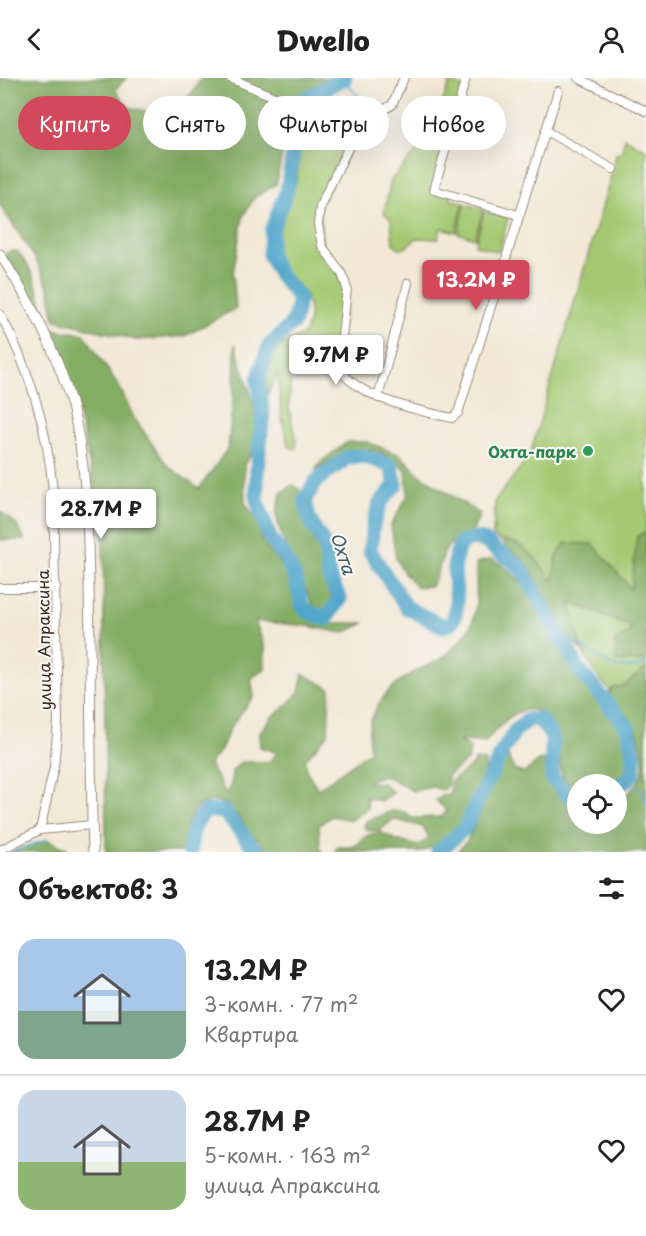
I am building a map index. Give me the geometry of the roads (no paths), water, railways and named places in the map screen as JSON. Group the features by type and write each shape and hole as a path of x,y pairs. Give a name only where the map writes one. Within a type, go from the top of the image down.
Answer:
{"street":[{"path":"230,78 272,96"},
{"path":"389,107 392,105 404,78"},
{"path":"466,78 434,190 518,215"},
{"path":"578,78 646,111"},
{"path":"347,150 320,206 318,225 322,246 342,274 347,288 339,367 344,375 378,398 452,418 458,413 558,91"},
{"path":"546,131 613,169"},
{"path":"0,254 28,299 56,359 71,402 82,455 87,514 93,852"},
{"path":"378,398 408,283"},
{"name":"улица Апраксина","path":"0,314 29,375 50,454 54,490 58,722 54,767 40,830"},
{"path":"0,588 56,588"},
{"path":"0,850 40,830 92,825"}],"waterway":[{"name":"Охта","path":"345,78 301,101 294,127 293,154 287,190 272,229 269,254 279,274 299,298 294,322 269,346 258,380 263,413 257,470 257,500 270,538 284,556 295,577 302,605 307,611 326,619 340,598 329,577 325,546 309,519 305,499 316,481 348,457 364,456 391,466 396,484 380,503 373,525 370,551 407,608 443,626 451,624 456,604 454,575 456,554 461,543 468,540 482,540 517,565 580,671 628,728 634,756 633,774 627,779"},
{"path":"343,80 358,96"},
{"path":"562,639 573,642 610,664 620,667 646,664"},
{"name":"Охта","path":"438,852 464,829 502,752 515,731 527,720 539,719 552,737 552,778 567,794"},
{"path":"627,781 642,790 646,803"},
{"name":"Охта","path":"190,852 194,829 207,810 224,812 257,852"},
{"path":"10,852 47,840"}],"place":[{"name":"Охта-парк","path":"588,451"}]}
